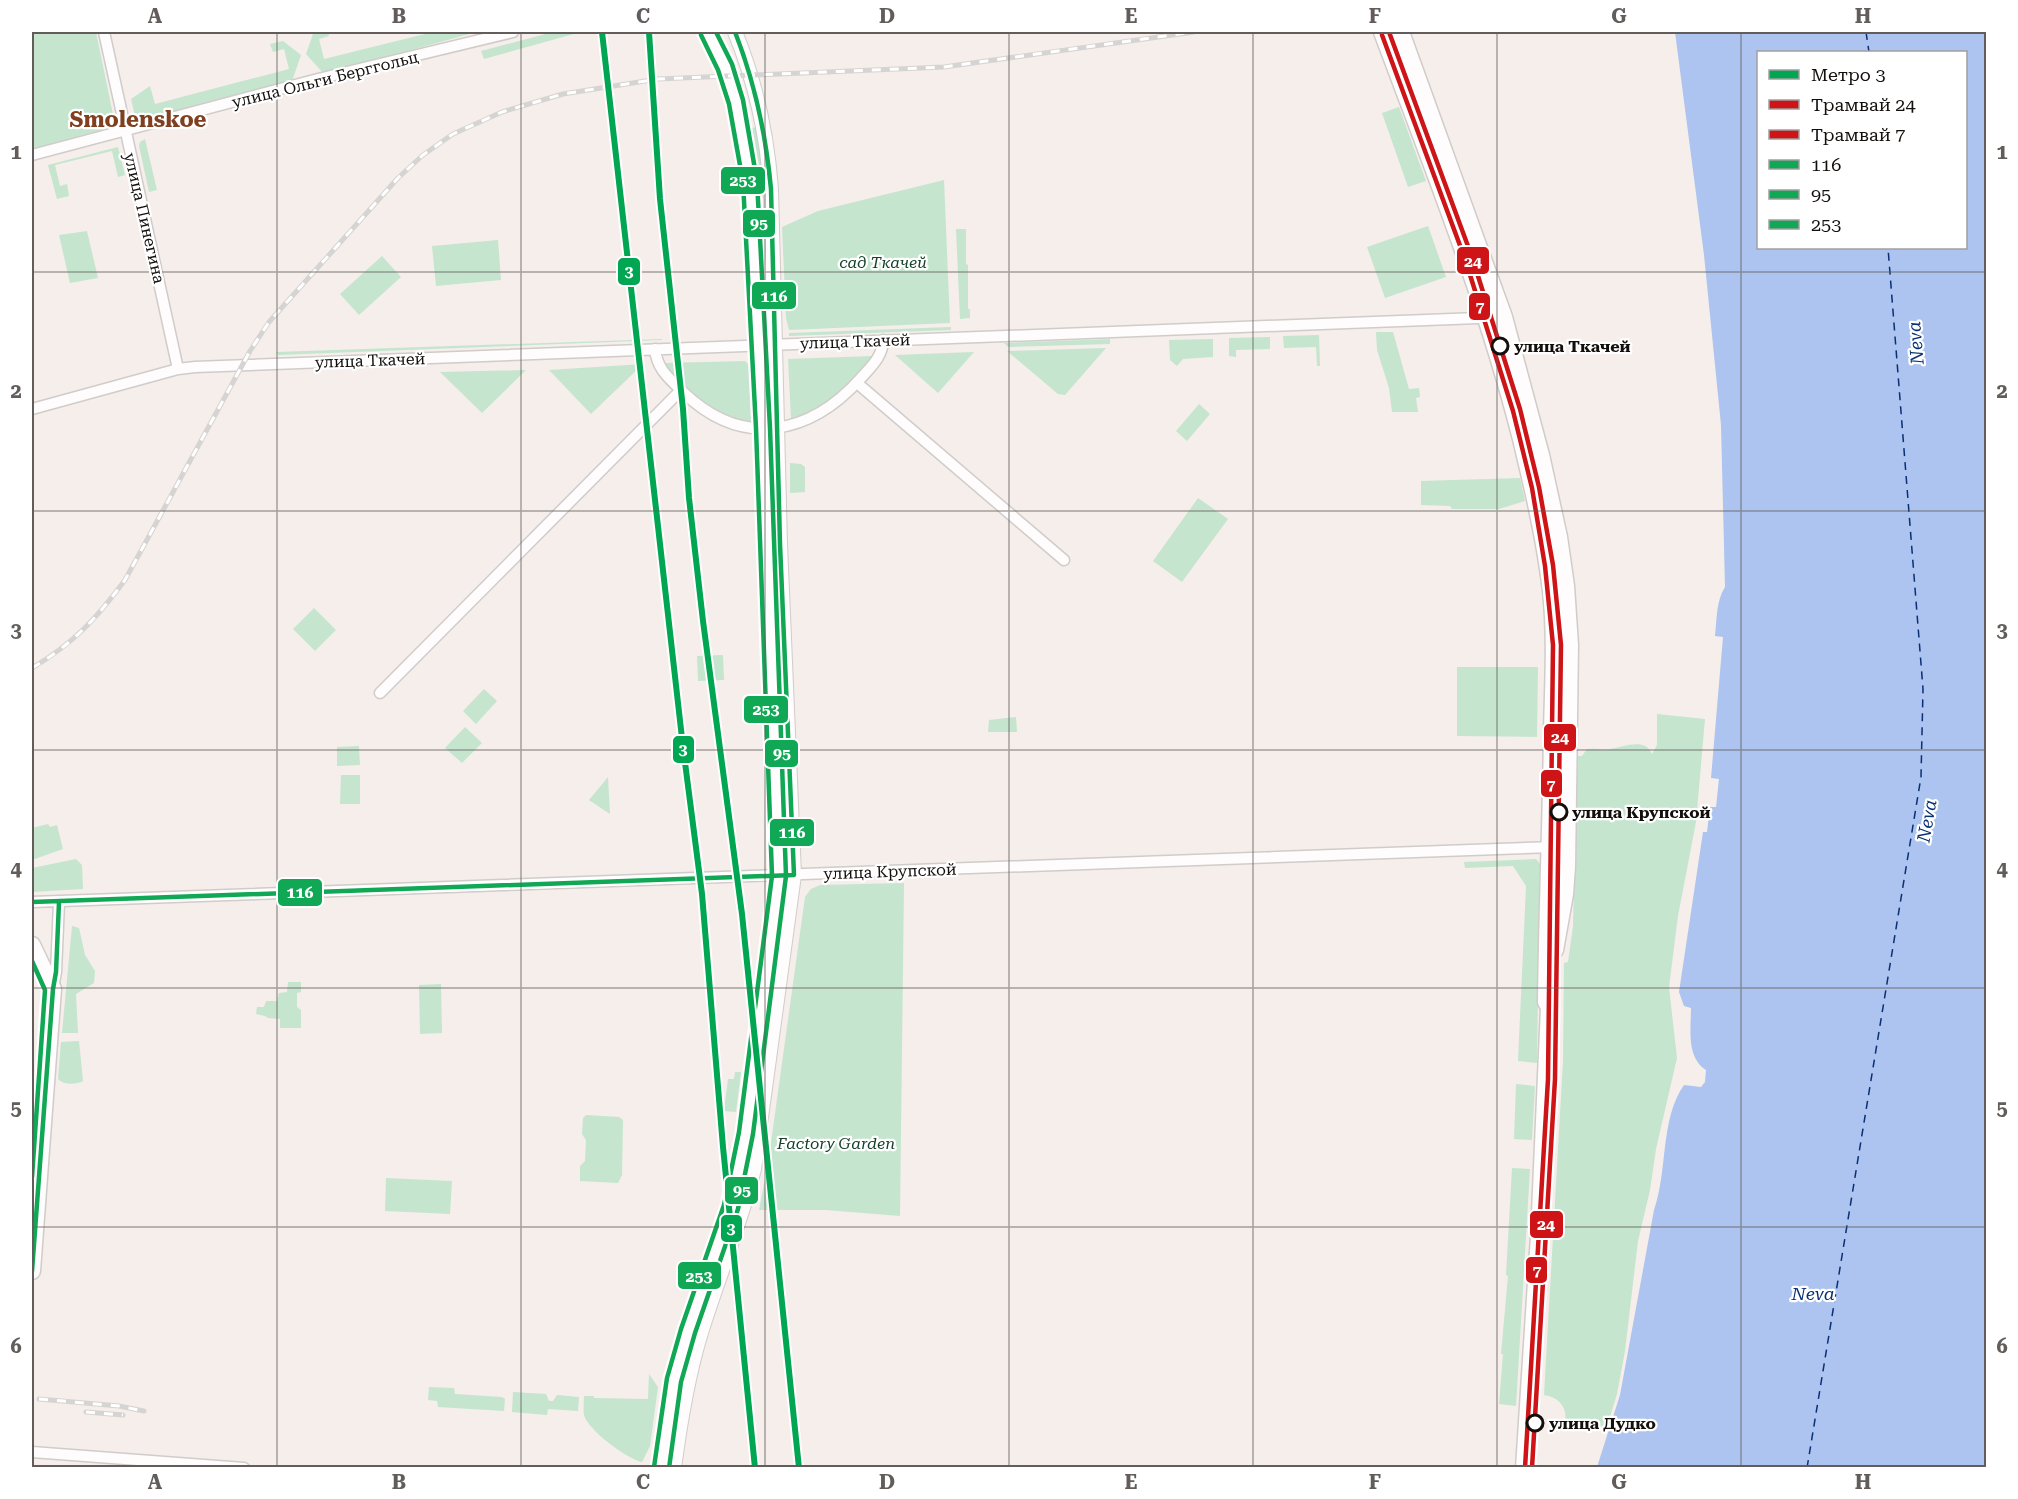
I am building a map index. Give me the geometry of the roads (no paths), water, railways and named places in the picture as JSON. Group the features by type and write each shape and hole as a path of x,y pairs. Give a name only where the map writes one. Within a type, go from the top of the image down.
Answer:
{"main road":[{"path":"1382,32 1486,318 1507,385 1544,541 1551,591 1554,646 1546,966 1546,1002 1549,1007"},
{"path":"1401,32 1504,317 1546,477 1559,537 1566,586 1570,655 1568,847 1566,882 1554,958 1552,1002 1549,1007 1539,1236 1524,1467"},
{"path":"32,945 53,989 32,1271"},
{"path":"32,964 39,983 41,998 32,1127"}],"street":[{"name":"улица Пинегина","path":"104,32 178,369"},
{"name":"улица Ольги Берггольц","path":"32,155 318,80 513,32"},
{"path":"674,1467 681,1416 692,1364 743,1211 754,1169 794,875 770,428 759,345 751,192 741,122 725,67 708,32"},
{"path":"660,1467 674,1380 688,1331 731,1207 740,1166 748,1122 779,876 770,428 775,344 771,189 769,155 762,115 735,32"},
{"path":"725,67 748,67"},
{"path":"741,122 762,115"},
{"name":"улица Ткачей","path":"32,409 178,369 212,366 1504,317"},
{"path":"656,349 656,361 662,370 699,406 720,419 735,424 770,428 796,425 822,413 841,399 880,354 883,349 883,340"},
{"path":"857,383 1064,560"},
{"path":"380,693 681,390"},
{"name":"улица Крупской","path":"32,902 1568,847"},
{"path":"53,989 56,972 59,902"},
{"path":"32,1452 244,1467"}],"water":[{"name":"Neva","path":"1675,32 1986,32 1986,1467 1597,1467 1620,1395 1658,1195 1671,1113 1684,1085 1701,1087 1705,1082 1706,1070 1695,1058 1692,1050 1691,1008 1684,1006 1679,992 1703,832 1707,832 1710,807 1716,807 1719,779 1711,778 1723,637 1715,636 1718,604 1725,587 1721,425 1704,255"}],"railway":[{"path":"32,668 47,659 83,629 125,580 250,351 269,322 398,178 423,155 453,134 502,112 563,94 658,79 944,67 1194,32"},
{"path":"39,1399 119,1406 144,1411"},
{"path":"86,1412 123,1415"}],"metro line":[{"name":"3","path":"602,32 683,747 702,894 723,1147 755,1468"},
{"name":"3","path":"649,32 660,199 683,409 689,498 742,914 799,1468"}],"tram line":[{"name":"24","path":"1389,32 1472,257 1520,409 1539,487 1553,565 1561,645 1555,1079 1532,1468"},
{"name":"7","path":"1382,35 1465,259 1513,411 1532,488 1545,566 1553,645 1548,1079 1525,1468"}],"place":[{"name":"улица Ткачей","path":"1500,346"},
{"name":"улица Крупской","path":"1559,812"},
{"name":"улица Дудко","path":"1535,1423"}],"district":[{"name":"Smolenskoe","path":"138,119"}],"park label":[{"name":"сад Ткачей","path":"883,262"},
{"name":"Factory Garden","path":"836,1143"}]}
